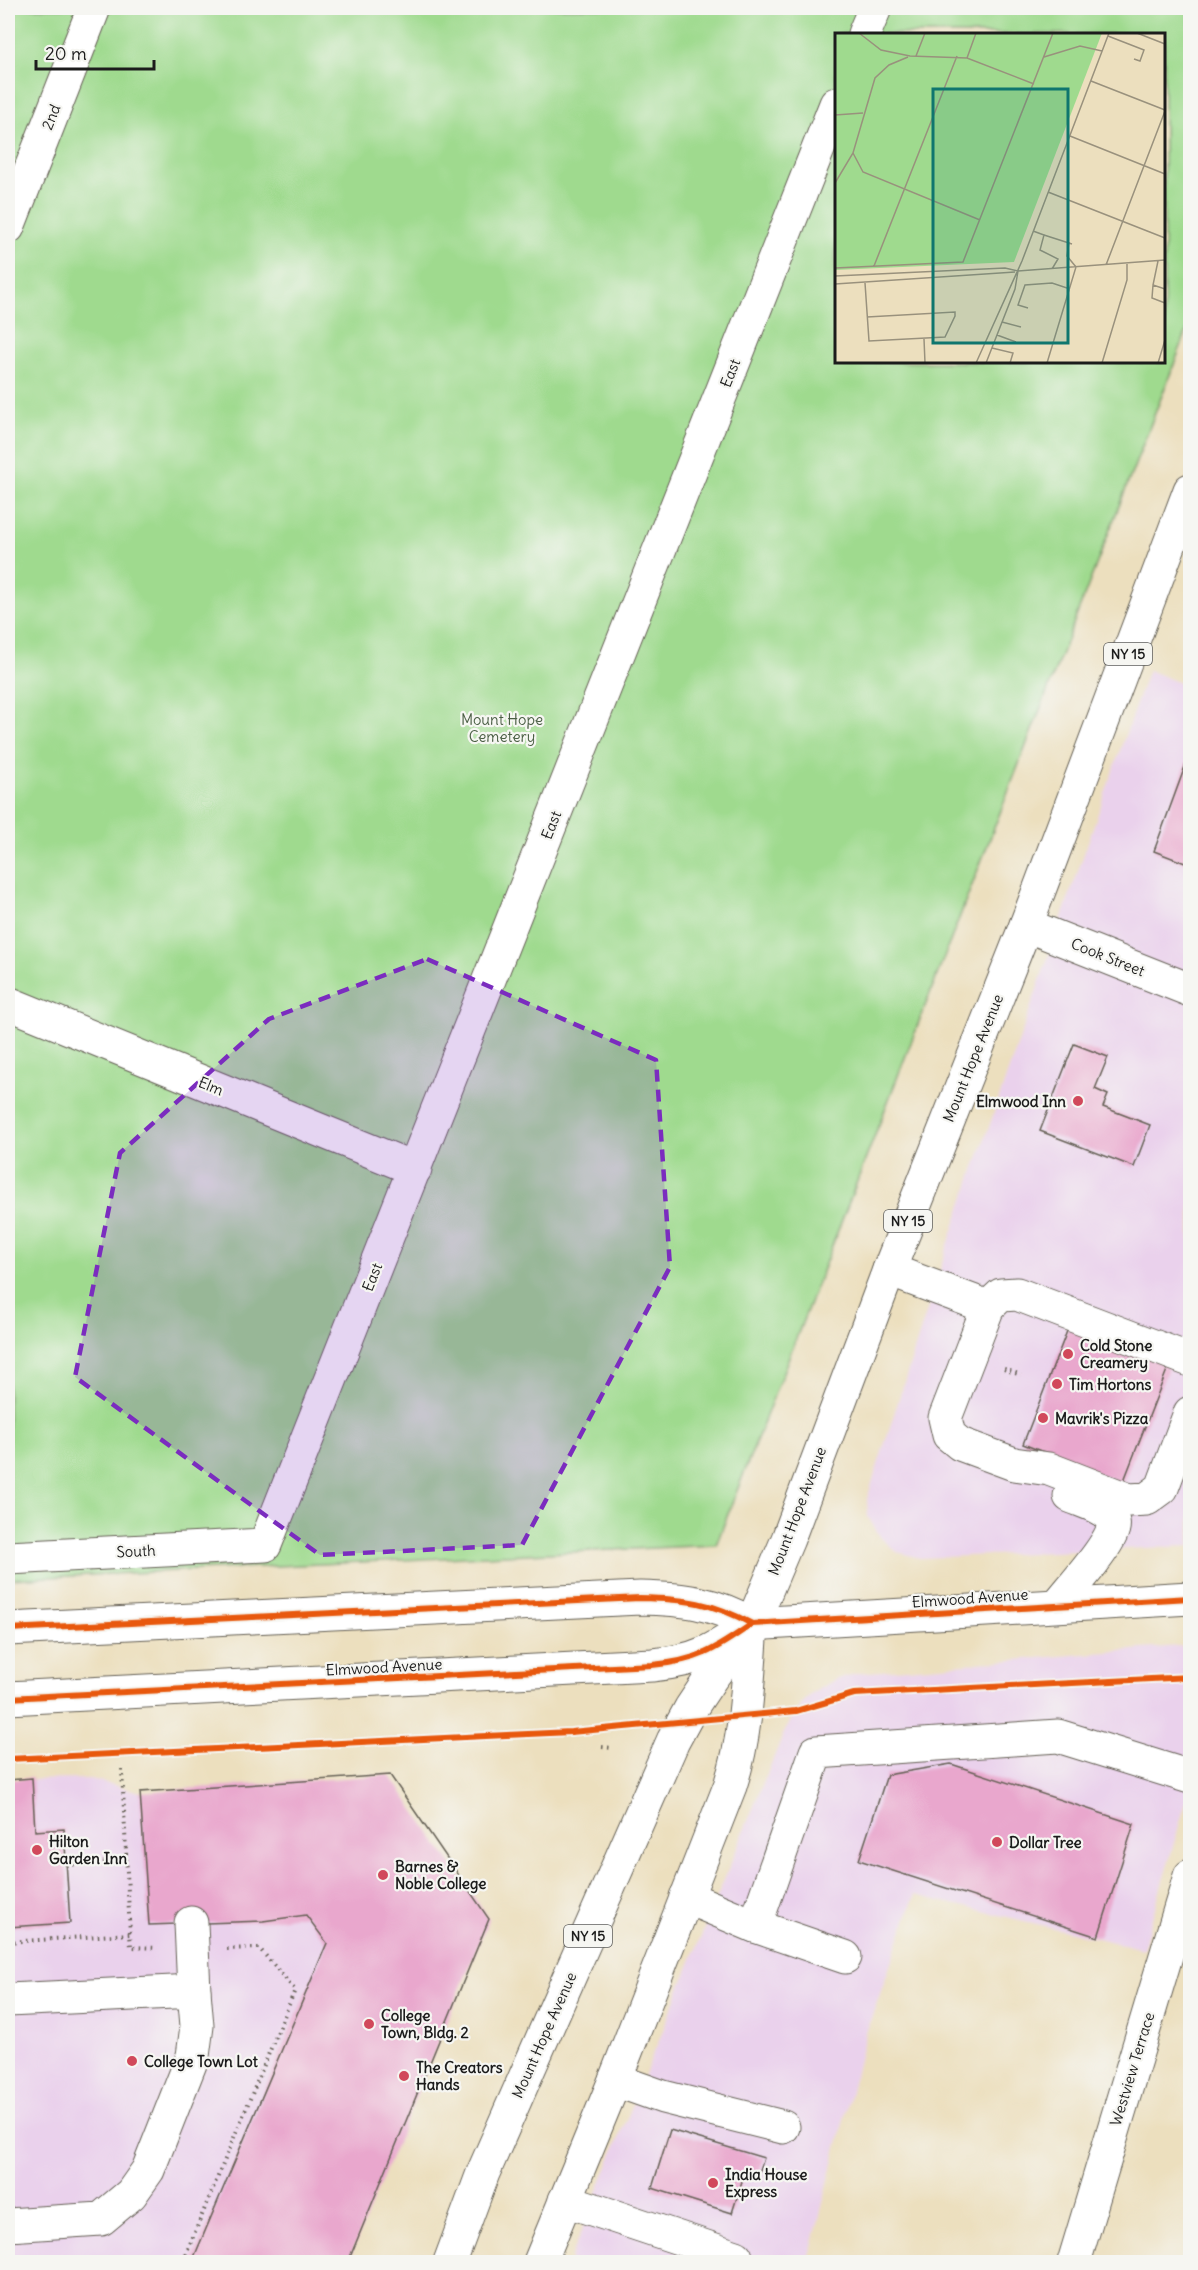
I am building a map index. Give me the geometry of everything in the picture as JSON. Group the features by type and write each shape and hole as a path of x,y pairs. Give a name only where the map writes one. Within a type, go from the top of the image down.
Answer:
{"main road":[{"name":"2nd","path":"8,227 94,8"},
{"path":"864,33 875,8"},
{"name":"East","path":"265,1545 835,109"},
{"name":"Mount Hope Avenue","path":"450,2262 483,2173 674,1741 691,1708 711,1678 752,1624 788,1539 889,1270 1026,925 1191,490"},
{"name":"Cook Street","path":"1026,925 1191,990"},
{"name":"Elm","path":"8,1003 415,1169"},
{"path":"889,1270 988,1307"},
{"path":"1191,1360 1017,1294 1001,1295 988,1307 945,1418 949,1435 960,1444 1014,1464 1049,1469 1129,1500 1148,1499 1162,1488 1191,1413"},
{"path":"1014,1464 1042,1483 1105,1511 1113,1522 1114,1529 1105,1545 1058,1605"},
{"name":"South","path":"8,1558 265,1545"},
{"path":"8,1629 640,1598 676,1599 710,1604 752,1624"},
{"name":"Elmwood Avenue","path":"8,1698 675,1663 696,1658 718,1648 752,1624 1191,1598"},
{"name":"Mount Hope Avenue","path":"540,2262 615,2080 738,1763 746,1706 752,1624"},
{"path":"755,1926 816,1752 1058,1736 1191,1777"},
{"name":"Westview Terrace","path":"1074,2262 1191,1876"},
{"path":"686,1897 755,1926 845,1957"},
{"path":"8,2225 101,2219 131,2194 148,2170 193,2055 197,2026 191,1923"},
{"path":"8,2000 194,1991"},
{"path":"615,2080 663,2097 783,2127"},
{"path":"565,2200 736,2257"}],"path":[{"path":"602,1747 612,1748"},
{"path":"122,1769 130,1934"},
{"path":"67,1865 126,1861"}],"highlighted area":[{"path":"427,959 656,1060 670,1267 522,1545 320,1555 75,1377 120,1153 269,1019"}],"shaded area":[{"path":"1148,670 1190,687 1190,1546 920,1558 897,1552 881,1538 868,1517 867,1499 948,1245"},
{"path":"1179,1646 1190,1649 1190,1788 1143,1949 915,1895 865,2036 808,2262 571,2262 570,2259 783,1735 795,1713 808,1697 837,1679 859,1673"},
{"path":"390,1775 489,1919 348,2262 8,2262 8,1780 91,1779 140,1792"}],"green space":[{"name":"Mount Hope Cemetery","path":"8,8 1190,8 1190,323 716,1545 8,1579"}],"building":[{"path":"1190,753 1190,865 1154,851"},
{"name":"Elmwood Inn","path":"1074,1044 1108,1057 1095,1089 1108,1095 1103,1107 1150,1125 1134,1167 1040,1131"},
{"path":"1069,1326 1169,1365 1123,1483 1023,1444"},
{"name":"Dollar Tree","path":"951,1764 1134,1824 1098,1937 859,1860 887,1775"},
{"name":"College Town, Bldg. 2","path":"390,1775 489,1919 348,2262 192,2262 327,1943 306,1915 263,1921 149,1925 140,1792"},
{"name":"Hilton Garden Inn","path":"32,1778 35,1831 64,1829 70,1923 8,1927 8,1780"},
{"path":"670,2130 764,2158 757,2179 744,2175 732,2213 652,2188"}],"cycle path":[{"path":"8,1629 640,1598 671,1599 711,1606 752,1624"},
{"path":"8,1698 652,1665 682,1661 705,1653 752,1624 1190,1598"},
{"path":"8,1759 571,1732 796,1711 854,1694 1190,1677"}],"place":[{"name":"Elmwood Inn","path":"1078,1101"},
{"name":"Cold Stone Creamery","path":"1068,1354"},
{"name":"Tim Hortons","path":"1057,1384"},
{"name":"Mavrik's Pizza","path":"1043,1418"},
{"name":"Dollar Tree","path":"997,1842"},
{"name":"Hilton Garden Inn","path":"37,1850"},
{"name":"Barnes & Noble College","path":"383,1875"},
{"name":"College Town, Bldg. 2","path":"369,2024"},
{"name":"College Town Lot","path":"132,2061"},
{"name":"The Creators Hands","path":"404,2076"},
{"name":"India House Express","path":"713,2183"}]}
